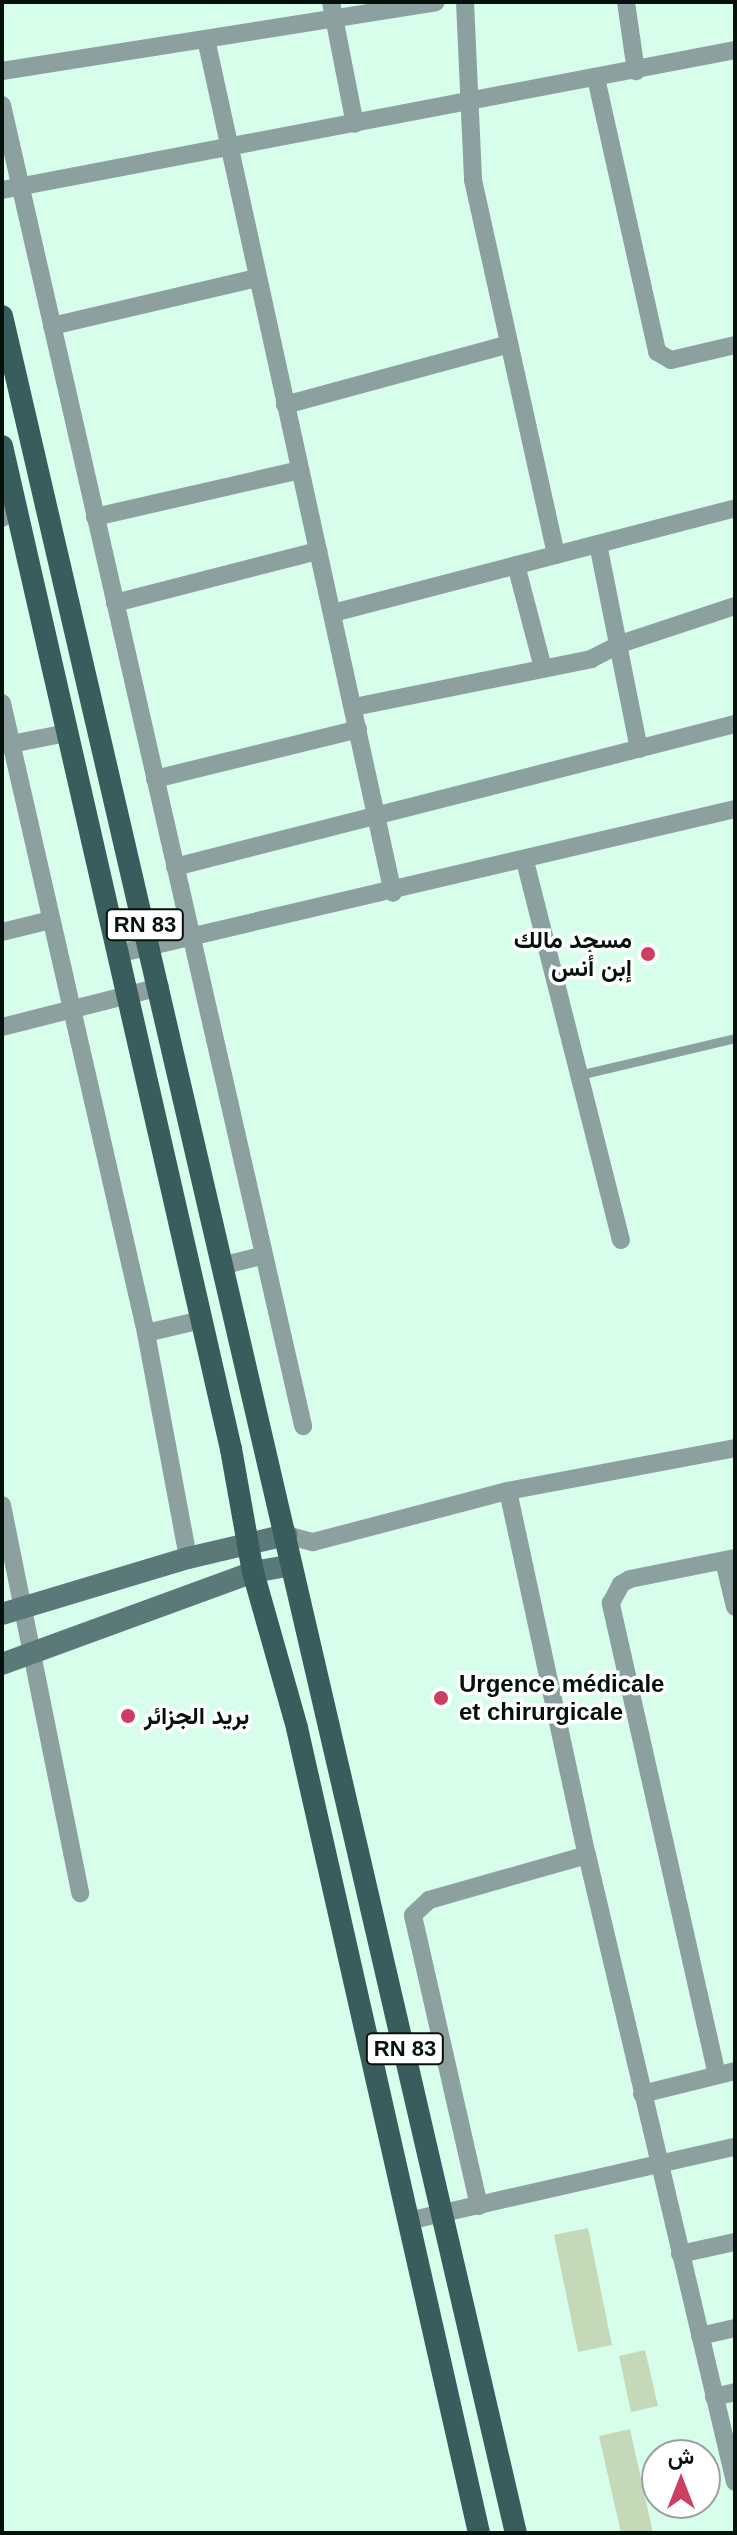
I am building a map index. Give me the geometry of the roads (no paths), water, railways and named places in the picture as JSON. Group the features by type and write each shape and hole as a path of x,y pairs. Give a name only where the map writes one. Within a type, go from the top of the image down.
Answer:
{"main road":[{"name":"RN 83","path":"2,316 225,1265 291,1565 516,2533"},
{"name":"RN 83","path":"2,446 9,513 67,733 129,995 253,1572 297,1728 479,2533"},
{"path":"2,1614 188,1558 286,1535"},
{"path":"2,1664 253,1572 291,1565"},
{"path":"297,1728 329,1719"}],"street":[{"path":"2,71 206,39 332,10 433,2"},
{"path":"465,2 473,180 506,345 556,555"},
{"path":"626,2 636,71"},
{"path":"332,10 355,124"},
{"path":"206,39 393,893"},
{"path":"11,188 469,104 735,50"},
{"path":"596,78 657,352 671,360 735,345"},
{"path":"2,105 11,188 52,326 261,1256 303,1426"},
{"path":"52,326 257,278"},
{"path":"285,405 506,345"},
{"path":"95,517 300,470"},
{"path":"333,613 735,508"},
{"path":"598,544 639,749"},
{"path":"115,603 318,551"},
{"path":"516,565 543,668"},
{"path":"354,707 604,655 620,644 735,606"},
{"path":"2,703 146,1333 188,1558"},
{"path":"175,867 735,724"},
{"path":"155,779 358,729"},
{"path":"11,744 67,733"},
{"path":"117,954 393,893 735,809"},
{"path":"525,861 621,1240"},
{"path":"2,932 51,920"},
{"path":"2,1027 160,987"},
{"path":"225,1265 261,1256"},
{"path":"146,1333 201,1320"},
{"path":"286,1535 313,1542 508,1491 735,1448"},
{"path":"508,1491 587,1855 735,2480"},
{"path":"2,1505 25,1607 29,1654 80,1893"},
{"path":"291,1565 313,1542"},
{"path":"642,2094 726,2073 611,1603 621,1584 630,1579 730,1559 735,1607"},
{"path":"479,2206 414,1910 429,1900 587,1855"},
{"path":"408,2221 735,2147"},
{"path":"680,2254 735,2242"},
{"path":"700,2336 735,2328"},
{"path":"714,2397 735,2392"}],"lane":[{"path":"579,1075 735,1038"}],"place":[{"name":"مسجد مالك إبن أنس","path":"648,954"},
{"name":"Urgence médicale et chirurgicale","path":"441,1698"},
{"name":"بريد الجزائر","path":"128,1716"}]}
